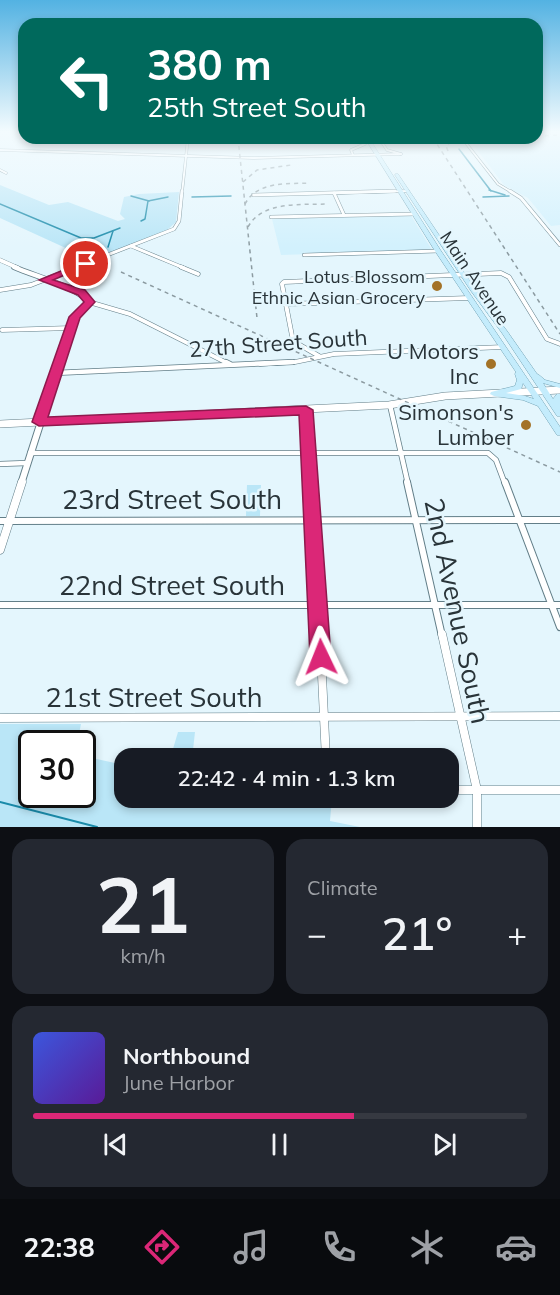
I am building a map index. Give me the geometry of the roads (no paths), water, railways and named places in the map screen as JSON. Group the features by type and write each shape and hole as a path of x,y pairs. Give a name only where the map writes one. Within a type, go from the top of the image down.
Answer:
{"main road":[{"name":"Main Avenue","path":"391,171 559,413"},
{"name":"Main Avenue","path":"405,191 416,215 438,251 560,434"},
{"path":"416,215 430,226"},
{"path":"468,296 487,316 494,317"},
{"path":"494,394 520,385 521,380 513,361"},
{"path":"530,370 543,381 560,388"},
{"path":"0,424 390,405 445,396 533,392 560,388"},
{"path":"494,394 525,398 543,407"},
{"path":"559,413 558,399 560,396"}],"street":[{"path":"2,171 6,172"},
{"path":"0,290 23,287 44,280 177,226 184,171"},
{"path":"488,171 498,184 521,198 560,245"},
{"path":"253,195 405,191"},
{"path":"334,193 344,215"},
{"path":"272,217 416,215"},
{"path":"131,246 198,274"},
{"path":"304,255 438,251"},
{"path":"0,260 44,280 82,292 89,302 130,314 233,365"},
{"path":"319,356 293,341 282,284 287,280 497,273 509,277 547,339 560,344"},
{"path":"285,304 468,296"},
{"path":"0,550 39,422 71,328 75,317 89,302"},
{"path":"2,330 71,328"},
{"name":"27th Street South","path":"55,373 296,362 319,356 504,347"},
{"name":"2nd Avenue South","path":"390,405 477,790 477,827"},
{"path":"306,410 319,605 325,748"},
{"path":"30,453 482,452 490,454 496,460 560,627"},
{"path":"0,464 27,463"},
{"name":"23rd Street South","path":"0,521 560,520"},
{"name":"22nd Street South","path":"0,605 560,605"},
{"name":"21st Street South","path":"0,718 560,716"},
{"path":"459,790 560,790"}],"waterway":[{"path":"475,171 491,191"},
{"path":"491,191 505,195"},
{"path":"131,196 149,201"},
{"path":"192,197 231,196"},
{"path":"483,197 509,196"},
{"path":"149,201 168,197"},
{"path":"141,221 145,219 149,201"},
{"path":"0,204 81,238 94,238 120,228"},
{"path":"108,247 113,231"},
{"path":"0,802 97,827"}],"railway":[{"path":"241,171 257,318"},
{"path":"243,182 256,171"},
{"path":"454,171 560,334"},
{"path":"245,204 257,191 273,185 310,183"},
{"path":"248,227 262,213 282,206 325,204"},
{"path":"121,272 560,472"}],"place":[{"name":"Lotus Blossom Ethnic Asian Grocery","path":"437,286"},
{"name":"U Motors Inc","path":"491,364"},
{"name":"Simonson's Lumber","path":"526,425"}]}
